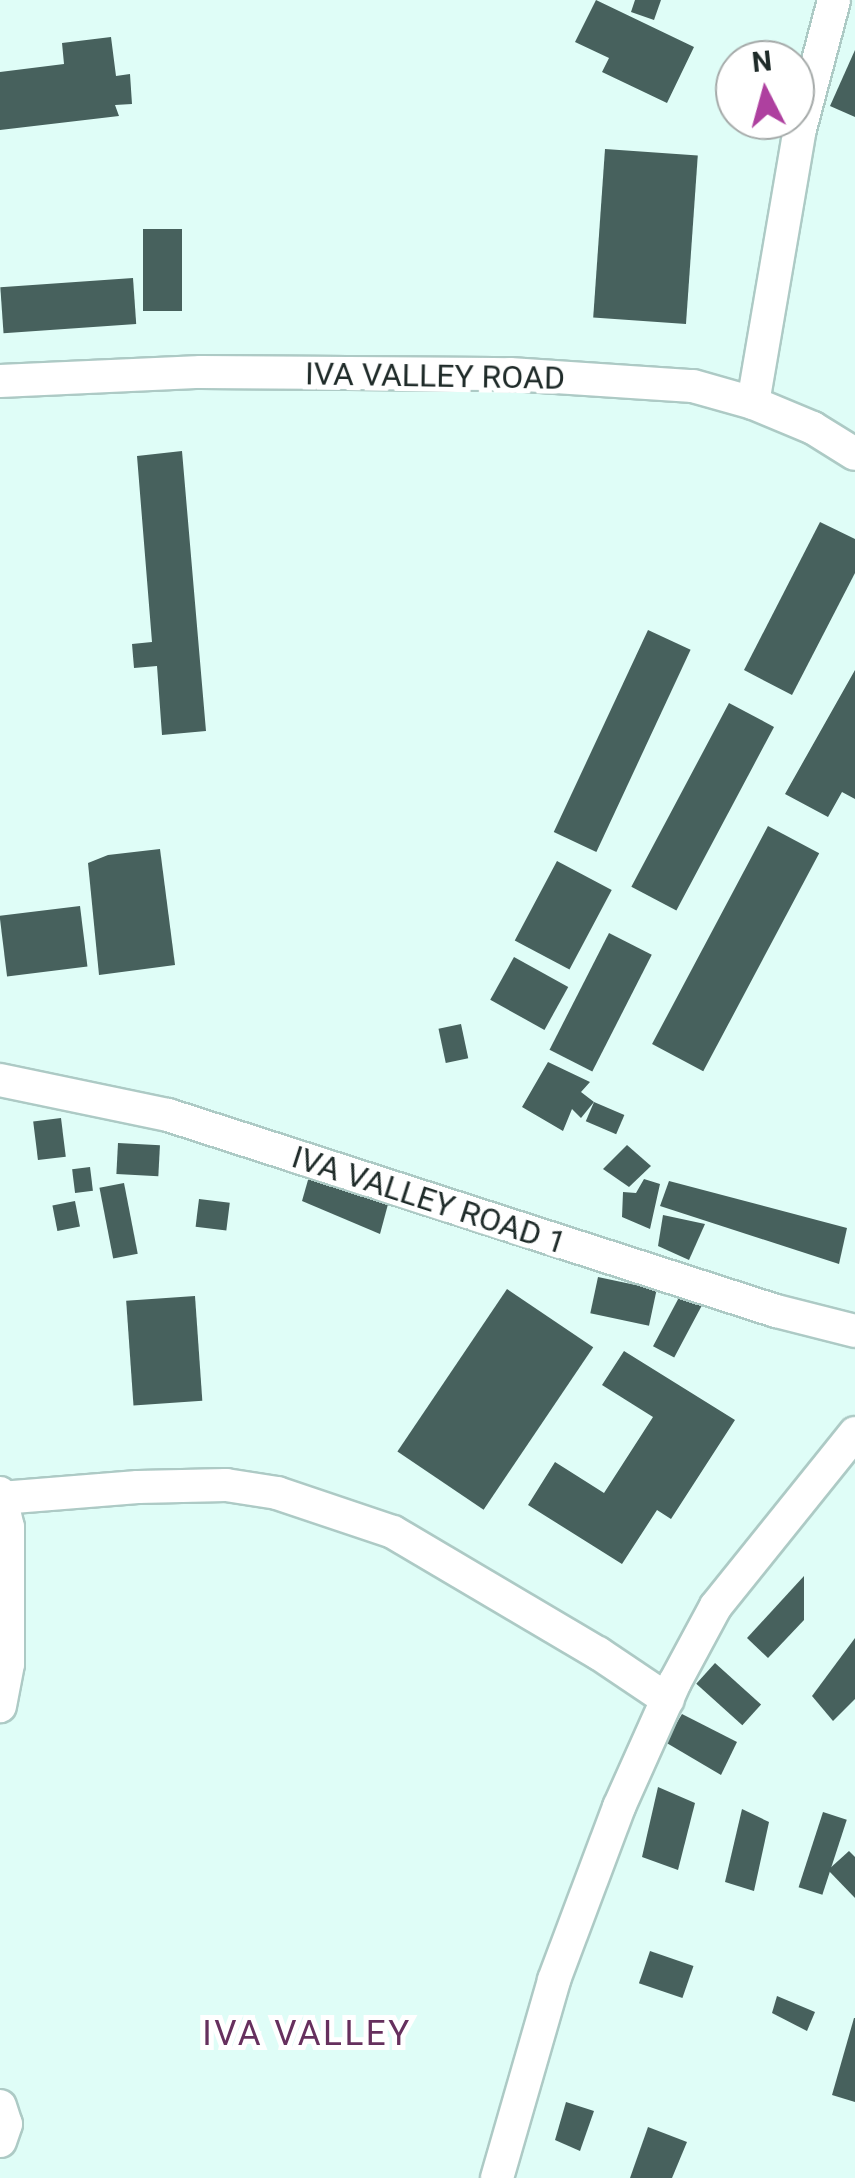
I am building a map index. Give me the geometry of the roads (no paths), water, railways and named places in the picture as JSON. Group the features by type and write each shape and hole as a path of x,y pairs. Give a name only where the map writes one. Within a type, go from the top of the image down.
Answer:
{"street":[{"path":"752,403 800,129 834,0"},
{"name":"IVA VALLEY ROAD","path":"0,381 201,372 510,374 693,386 752,403 813,428 855,454"},
{"name":"IVA VALLEY ROAD 1","path":"0,1080 168,1115 758,1306 855,1331"},
{"path":"497,2178 554,1980 619,1807 668,1700 716,1606 855,1432"},
{"path":"0,1706 8,1664 8,1527 0,1496 226,1486 277,1493 393,1532 598,1653 668,1700"},
{"path":"0,2106 6,2124 0,2141"}],"district":[{"name":"IVA VALLEY","path":"307,2034"}]}
